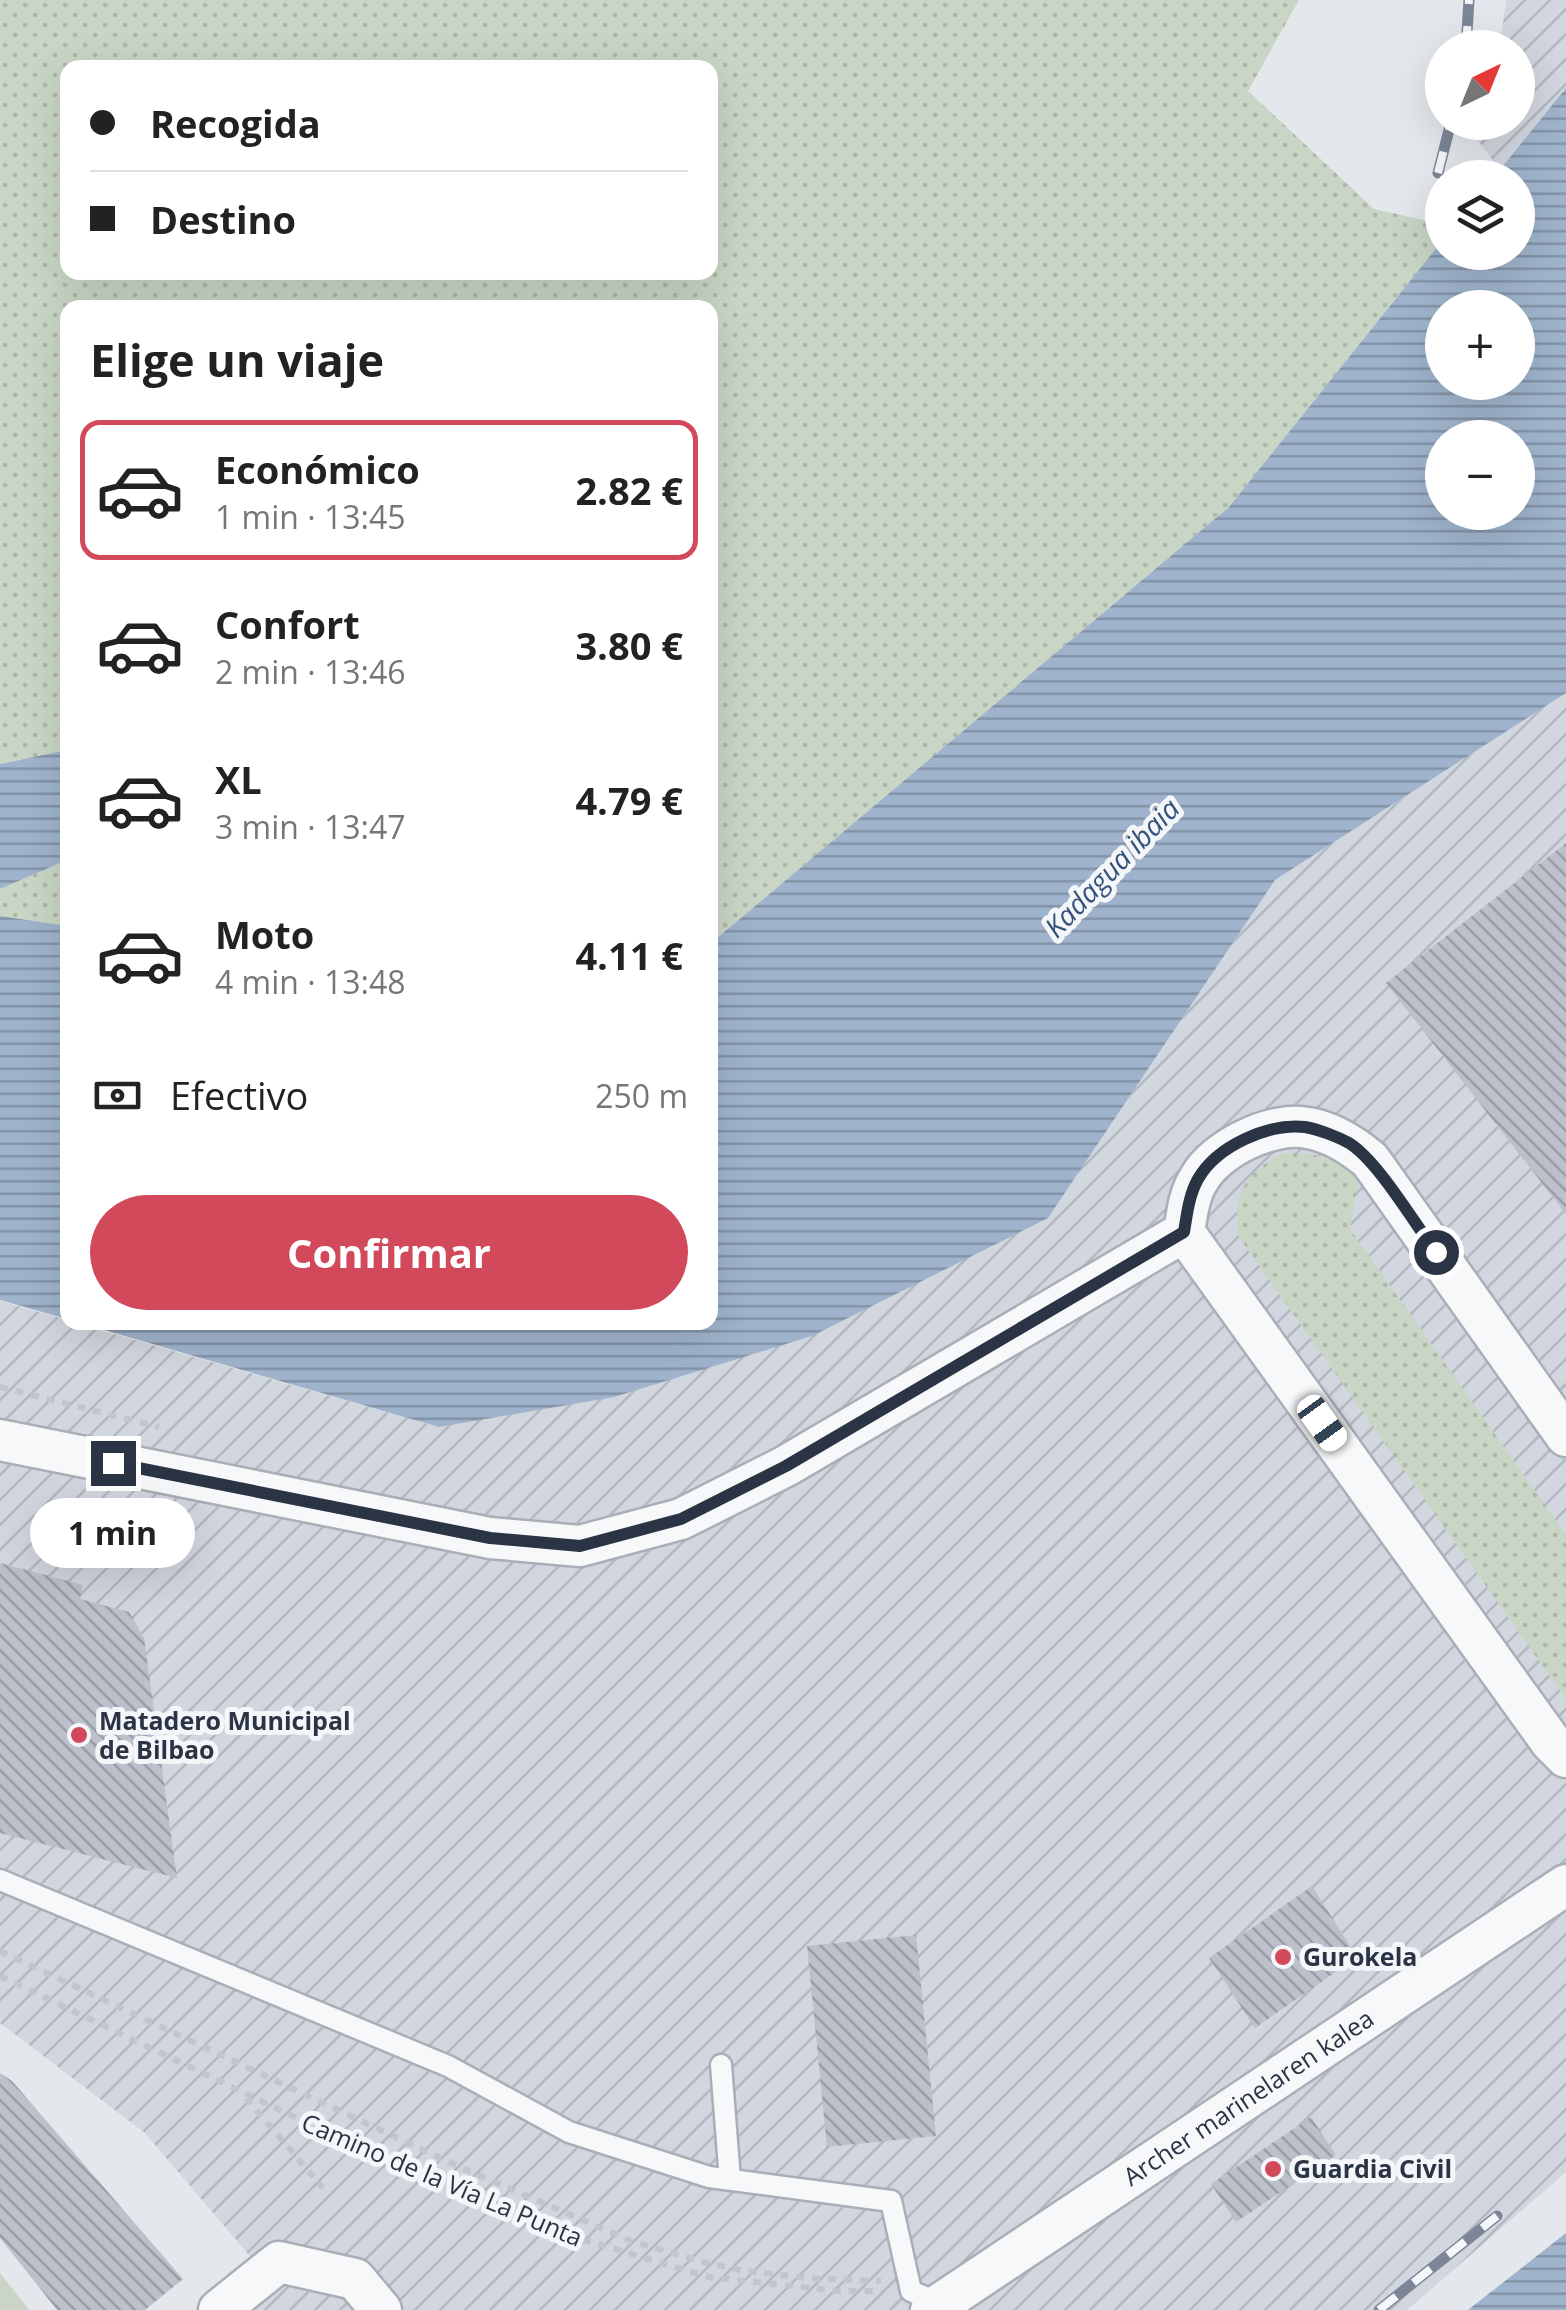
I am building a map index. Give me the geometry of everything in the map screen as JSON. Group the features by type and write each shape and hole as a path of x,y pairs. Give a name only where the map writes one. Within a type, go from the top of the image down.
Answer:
{"street":[{"path":"1566,1436 1370,1160 1348,1142 1306,1127 1269,1130 1213,1160 1199,1178 1184,1232 1566,1757"},
{"path":"0,1440 490,1538 580,1546 681,1519 786,1466 1184,1232"},
{"name":"Archer marinelaren kalea","path":"931,2295 1566,1885"},
{"path":"218,2310 279,2262 355,2279 381,2310"}],"lane":[{"path":"0,1880 448,2066 568,2132 708,2177 891,2201 931,2295"},
{"path":"721,2065 730,2180"}],"path":[{"path":"0,1951 453,2164 631,2241 744,2270 931,2295"},
{"name":"Camino de la Vía La Punta","path":"0,1976 346,2142 564,2234 709,2277 839,2291 931,2295"},
{"path":"242,2093 323,2188"}],"shaded area":[{"path":"1506,0 1566,0 1566,88 1535,127 1535,30 1502,30"},
{"path":"1478,140 1524,140 1508,160 1492,160"},
{"path":"1566,693 1566,2172 1407,2310 252,2310 277,2288 145,2133 0,2023 0,1301 60,1318 60,1330 100,1330 439,1427 1048,1218 1275,880"}],"green space":[{"path":"0,0 1299,0 1248,91 1374,209 1425,220 1425,262 1229,507 718,937 718,300 60,300 60,751 0,764"},
{"path":"60,863 60,930 0,921 0,889"},
{"path":"1285,1153 1324,1157 1359,1176 1350,1229 1566,1535 1566,1699 1238,1236 1238,1207 1245,1185 1260,1168"},
{"path":"0,2273 29,2310 0,2310"}],"water":[{"name":"Kadagua ibaia","path":"1566,88 1566,693 1275,880 1048,1218 812,1336 614,1397 439,1427 104,1330 718,1330 718,937 1229,507 1425,262 1425,270 1535,270 1535,160 1508,160 1524,140 1535,140 1535,126"},
{"path":"60,751 60,863 0,889 0,764"},
{"path":"0,916 60,925 60,1317 0,1300"},
{"path":"1566,2233 1566,2310 1468,2310"}],"building":[{"path":"1566,843 1566,1214 1386,983"},
{"name":"Matadero Municipal de Bilbao","path":"0,1563 83,1585 80,1599 129,1612 144,1638 177,1878 0,1833"},
{"name":"Gurokela","path":"1312,1886 1357,1957 1255,2028 1209,1958"},
{"path":"916,1935 936,2136 827,2147 807,1946"},
{"path":"0,2073 12,2081 183,2279 145,2310 57,2310 0,2238"},
{"name":"Guardia Civil","path":"1311,2117 1336,2155 1236,2222 1211,2184"}],"railway":[{"path":"1467,30 1469,0"},
{"path":"1441,160 1446,140"},
{"path":"1379,2310 1497,2216"}],"place":[{"name":"Matadero Municipal de Bilbao","path":"79,1735"},
{"name":"Gurokela","path":"1283,1957"},
{"name":"Guardia Civil","path":"1273,2169"}],"route":[{"path":"113,1463 490,1538 580,1546 681,1519 786,1466 1184,1232 1191,1197 1213,1160 1269,1130 1306,1127 1348,1142 1370,1160 1436,1252"}]}
